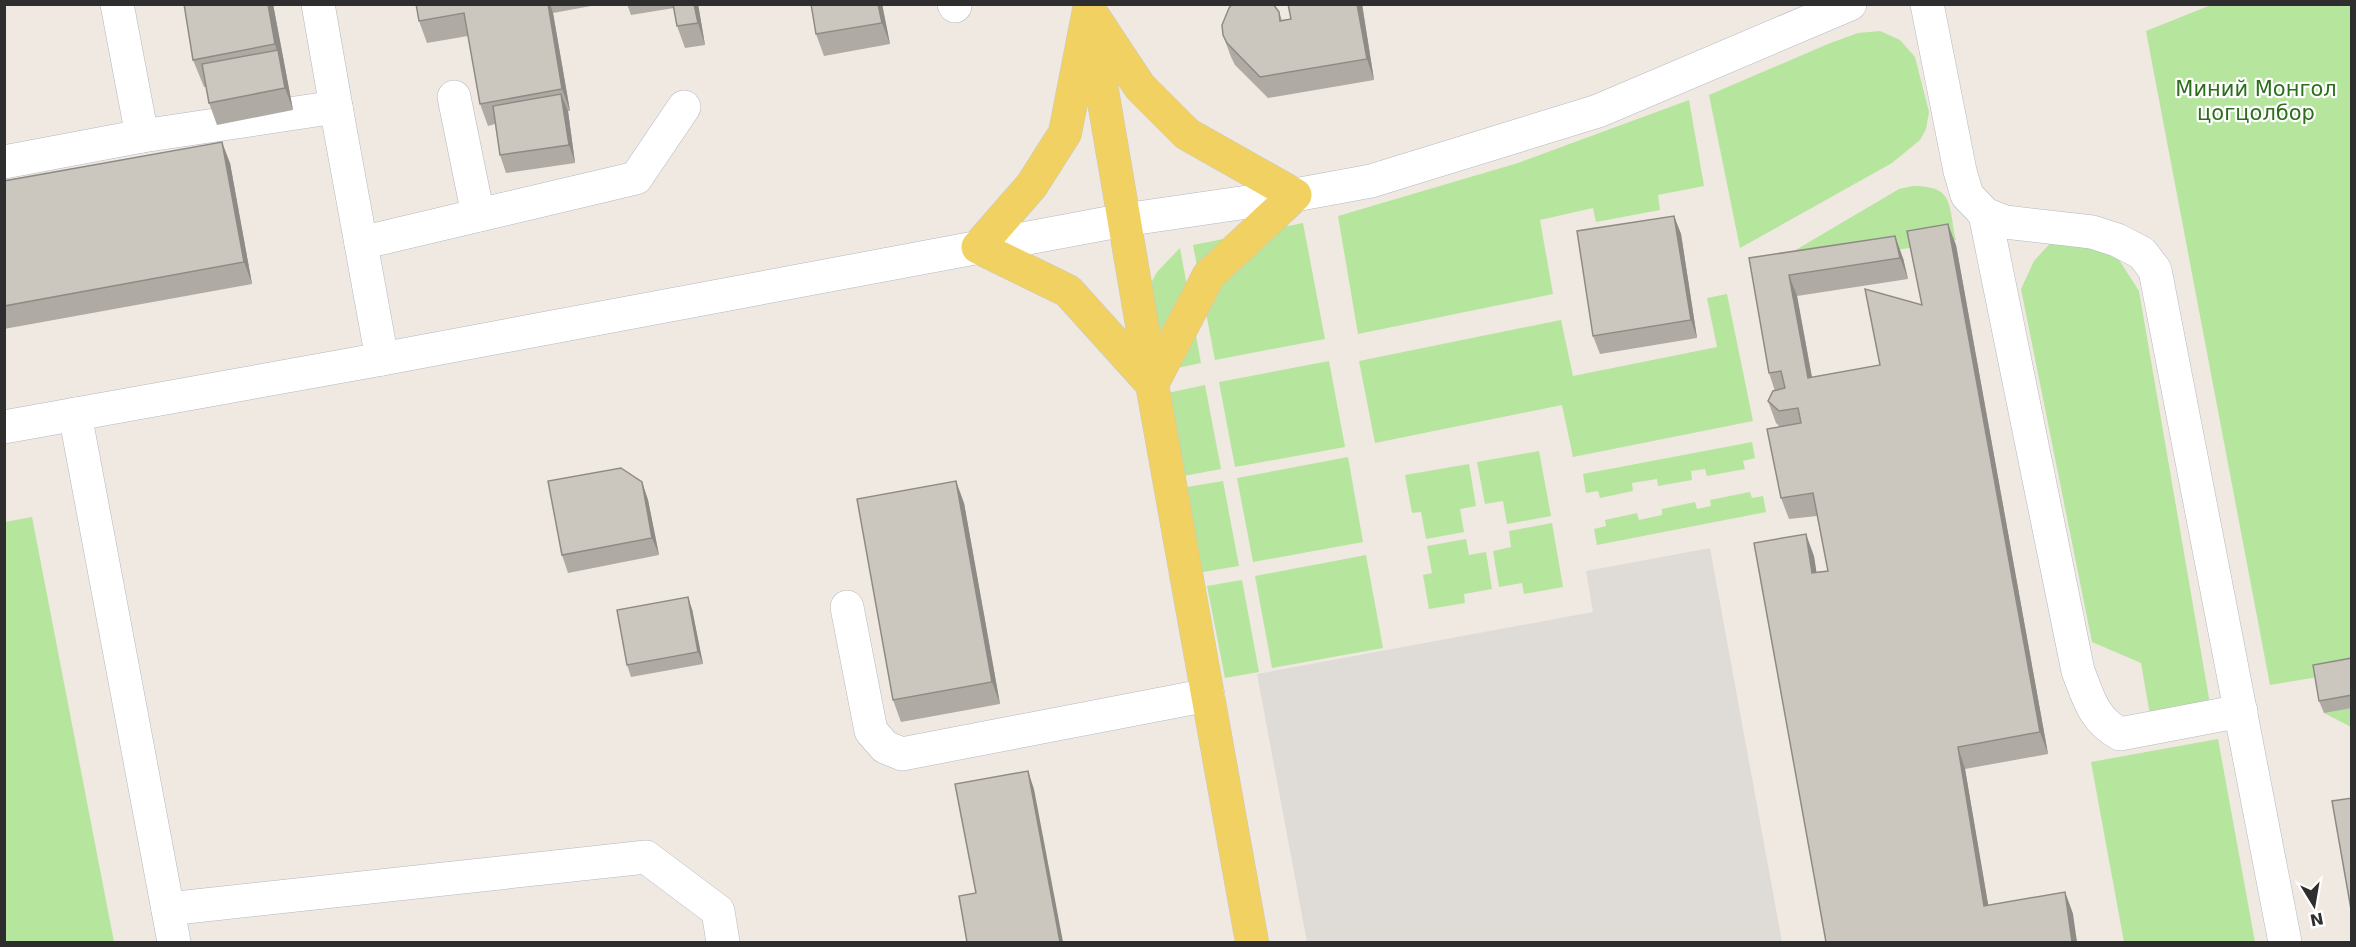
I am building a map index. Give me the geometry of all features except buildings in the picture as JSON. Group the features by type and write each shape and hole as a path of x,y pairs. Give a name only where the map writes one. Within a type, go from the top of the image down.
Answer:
{"main road":[{"path":"1088,7 1140,87 1187,134 1295,195 1209,274 1152,384"},
{"path":"1088,7 1152,384 1252,942"},
{"path":"1088,7 1065,133 1032,185 978,247 1068,291 1152,384"}],"street":[{"path":"117,4 142,136"},
{"path":"318,4 382,359"},
{"path":"4,427 382,359 1124,220 1295,195 1371,181 1598,111 1791,16 1850,4"},
{"path":"1927,4 1960,171 1967,195 1985,214 2005,222 2092,232 2117,240 2142,253 2155,270 2285,942"},
{"path":"454,97 478,215"},
{"path":"361,243 636,178 684,106"},
{"path":"4,162 142,136 336,107"},
{"path":"1985,214 2078,671 2095,714 2109,728 2120,734 2241,711"},
{"path":"75,414 174,942"},
{"path":"847,608 871,731 885,747 902,754 1208,695"},
{"path":"168,909 646,857 718,910 723,942"}],"green space":[{"name":"Миний Монгол цогцолбор","path":"2211,5 2351,5 2351,727 2324,713 2318,677 2270,685 2146,31"},
{"path":"1880,31 1900,40 1915,57 1929,112 1926,129 1920,140 1892,163 1740,248 1709,95 1828,44 1858,33"},
{"path":"1689,100 1704,186 1658,195 1660,210 1596,222 1593,208 1540,220 1553,294 1358,334 1338,216 1518,163"},
{"path":"1913,186 1927,187 1943,194 1950,208 1956,240 1755,274 1899,189"},
{"path":"1303,223 1325,339 1215,360 1193,245"},
{"path":"2054,239 2114,252 2139,291 2211,710 2151,721 2141,663 2092,642 2021,289 2034,261"},
{"path":"1180,248 1201,363 1159,372 1150,285 1157,272"},
{"path":"1727,294 1753,421 1573,457 1562,405 1375,443 1359,361 1561,320 1573,376 1717,347 1707,298"},
{"path":"1329,361 1345,447 1235,467 1219,382"},
{"path":"1205,385 1221,469 1178,477 1163,394"},
{"path":"1752,442 1755,458 1743,461 1745,469 1707,476 1705,469 1691,471 1692,480 1658,486 1657,479 1632,483 1633,491 1600,498 1598,491 1586,493 1583,474"},
{"path":"1539,451 1551,516 1507,524 1503,501 1485,504 1477,462"},
{"path":"1348,457 1363,542 1253,562 1237,478"},
{"path":"1469,464 1476,506 1460,509 1464,532 1426,539 1421,512 1412,513 1405,475"},
{"path":"1223,481 1239,566 1197,573 1181,488"},
{"path":"1750,492 1752,498 1763,496 1766,512 1597,545 1594,529 1606,526 1605,520 1637,513 1639,520 1662,515 1662,509 1695,502 1697,509 1711,506 1710,500"},
{"path":"32,517 114,942 5,942 5,522"},
{"path":"1552,523 1563,587 1524,594 1522,583 1499,587 1493,551 1511,547 1509,531"},
{"path":"1466,539 1469,555 1486,552 1492,589 1464,594 1465,603 1429,609 1423,575 1432,573 1427,546"},
{"path":"1366,555 1383,648 1272,668 1255,576"},
{"path":"1242,580 1259,672 1225,678 1207,586"},
{"path":"2218,739 2255,942 2124,942 2091,762"}],"shaded area":[{"path":"1710,548 1782,942 1307,942 1257,674 1593,612 1586,571"}]}
